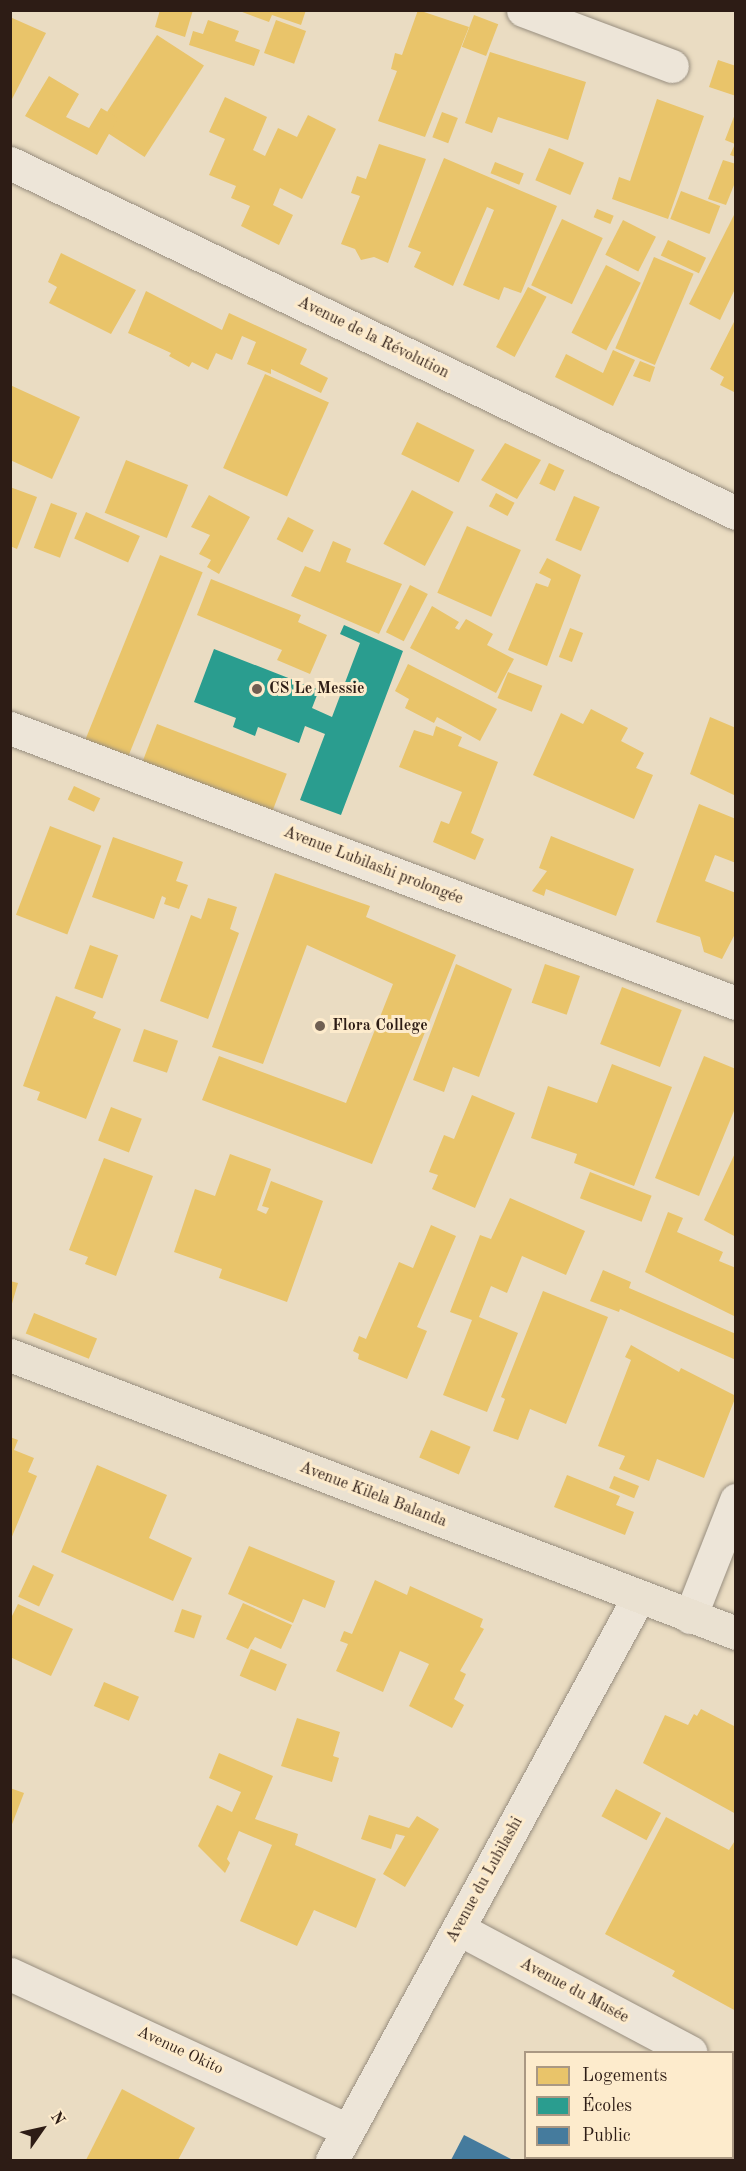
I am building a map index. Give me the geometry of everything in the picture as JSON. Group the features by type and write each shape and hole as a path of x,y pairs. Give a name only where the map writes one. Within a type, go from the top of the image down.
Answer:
{"main road":[{"name":"Avenue Kilela Balanda","path":"10,1355 638,1598 735,1633"}],"street":[{"path":"523,10 672,66"},
{"name":"Avenue de la Révolution","path":"10,163 735,513"},
{"name":"Avenue Lubilashi prolongée","path":"10,728 735,1003"},
{"path":"690,1617 735,1500"},
{"name":"Avenue du Lubilashi","path":"332,2160 638,1598"},
{"name":"Avenue du Musée","path":"459,1929 688,2051"},
{"name":"Avenue Okito","path":"10,1974 348,2130"}],"building: Logements":[{"path":"160,10 193,10 185,37 155,27"},
{"path":"237,10 306,10 301,25 272,15 269,22"},
{"path":"418,10 469,27 425,137 378,121 397,71 391,69 395,53 402,55"},
{"path":"474,15 498,24 486,56 462,47"},
{"path":"10,17 46,33 10,103"},
{"path":"208,20 239,31 235,41 260,50 254,66 189,45 193,31 203,34"},
{"path":"276,20 306,31 294,64 264,53"},
{"path":"157,35 204,65 145,157 98,126"},
{"path":"490,52 586,82 568,140 498,117 492,133 465,123"},
{"path":"718,60 736,66 736,96 709,87"},
{"path":"49,76 79,94 66,117 89,128 101,108 118,118 97,155 25,116"},
{"path":"225,97 267,117 253,150 265,156 278,128 297,137 308,115 336,129 302,199 280,188 273,205 293,215 279,245 241,226 250,206 231,198 236,186 209,175 225,139 209,132"},
{"path":"657,99 704,116 668,219 612,199 619,177 630,181"},
{"path":"442,112 458,118 448,143 432,137"},
{"path":"735,114 736,157 730,155 735,144 725,140"},
{"path":"379,144 426,159 388,263 374,257 361,260 355,249 341,244 360,196 351,193 357,176 366,179"},
{"path":"549,148 584,163 570,195 535,180"},
{"path":"444,158 557,206 521,293 504,287 499,300 463,285 494,210 487,207 453,286 414,267 421,252 408,247"},
{"path":"723,160 736,164 736,180 726,205 708,199"},
{"path":"495,162 524,174 519,185 491,173"},
{"path":"681,191 720,206 709,234 670,219"},
{"path":"597,209 614,216 610,224 594,217"},
{"path":"736,211 736,287 720,320 689,304"},
{"path":"562,219 603,238 572,304 531,285"},
{"path":"623,220 656,237 638,272 605,255"},
{"path":"668,240 706,258 699,273 661,255"},
{"path":"61,253 136,290 111,334 49,303 57,287 48,282"},
{"path":"654,257 694,274 655,365 615,348"},
{"path":"606,265 641,283 606,350 571,333"},
{"path":"528,287 547,297 515,357 496,347"},
{"path":"146,291 222,330 229,313 307,349 300,364 328,378 321,393 271,369 271,374 247,364 256,342 242,336 232,360 216,353 208,370 192,362 189,367 169,356 171,353 128,333"},
{"path":"736,318 736,393 720,385 724,377 710,369"},
{"path":"613,350 635,360 613,406 555,377 566,354 603,373"},
{"path":"640,361 655,367 650,382 633,376"},
{"path":"265,374 329,402 287,497 223,468"},
{"path":"10,385 80,417 52,479 10,460"},
{"path":"417,422 475,450 459,482 401,454"},
{"path":"505,443 541,460 517,499 481,480"},
{"path":"126,460 188,485 167,538 105,513"},
{"path":"549,463 564,470 555,491 539,484"},
{"path":"10,487 37,497 17,549 10,546"},
{"path":"412,490 453,512 425,566 383,544"},
{"path":"496,493 515,503 507,516 489,506"},
{"path":"209,495 250,517 219,574 207,567 211,560 199,554 210,535 191,527"},
{"path":"574,496 600,507 581,551 555,540"},
{"path":"51,503 77,513 60,558 34,548"},
{"path":"86,512 140,536 128,562 74,538"},
{"path":"288,517 314,530 302,552 277,539"},
{"path":"467,526 521,550 491,617 437,593"},
{"path":"333,541 351,549 346,562 402,584 379,634 291,596 305,566 320,572"},
{"path":"160,555 203,572 127,759 85,741"},
{"path":"547,558 581,575 547,666 508,650 536,583 548,587 551,579 539,573"},
{"path":"211,579 301,615 298,622 327,635 310,674 277,660 282,650 197,615"},
{"path":"410,585 428,594 404,641 386,632"},
{"path":"432,606 459,622 455,628 459,630 466,619 493,634 487,645 514,659 496,693 410,648"},
{"path":"570,628 583,633 572,662 559,657"},
{"path":"408,664 497,709 480,741 437,717 434,723 405,708 409,699 395,691"},
{"path":"508,672 542,686 532,712 498,698"},
{"path":"591,709 628,728 621,741 644,753 636,768 653,775 634,819 533,775 561,713 583,724"},
{"path":"710,717 736,728 736,796 690,774"},
{"path":"157,724 287,774 272,812 142,762"},
{"path":"436,726 462,737 458,746 498,762 471,833 484,839 475,860 433,842 441,821 449,824 462,792 399,767 414,730 433,736"},
{"path":"74,786 100,798 94,812 68,800"},
{"path":"699,804 736,819 736,863 715,855 705,881 736,893 736,932 722,959 704,952 700,937 656,922"},
{"path":"50,826 101,846 67,934 16,915"},
{"path":"551,836 634,869 616,916 546,889 544,896 532,891 547,871 539,868"},
{"path":"113,837 183,862 176,881 188,885 179,909 164,904 166,898 162,896 154,919 92,897"},
{"path":"275,873 370,906 366,917 456,955 372,1164 202,1100 219,1056 346,1103 393,984 307,945 263,1064 212,1047"},
{"path":"208,898 237,907 230,929 239,933 208,1019 160,1001 191,915 201,919"},
{"path":"90,945 118,955 102,998 74,988"},
{"path":"456,964 512,989 479,1077 453,1067 444,1092 413,1080"},
{"path":"545,964 580,976 567,1015 532,1003"},
{"path":"622,987 682,1010 660,1067 600,1044"},
{"path":"56,996 96,1012 93,1018 121,1029 86,1119 37,1100 40,1092 23,1086"},
{"path":"144,1029 178,1041 167,1073 133,1061"},
{"path":"704,1056 736,1069 736,1106 699,1196 655,1178"},
{"path":"612,1064 672,1087 634,1186 574,1163 577,1154 531,1138 548,1086 597,1103"},
{"path":"472,1095 515,1113 475,1208 432,1189 438,1175 429,1172 444,1135 454,1139"},
{"path":"111,1107 142,1119 129,1152 98,1141"},
{"path":"736,1151 736,1237 704,1220"},
{"path":"230,1154 271,1169 257,1210 266,1214 269,1208 262,1206 271,1181 323,1201 287,1302 219,1278 222,1269 174,1252 195,1189 215,1196"},
{"path":"104,1158 153,1176 116,1276 85,1264 88,1257 69,1250"},
{"path":"590,1172 652,1196 642,1222 580,1198"},
{"path":"510,1198 585,1231 566,1275 522,1256 507,1293 491,1286 479,1317 518,1333 487,1412 443,1395 472,1320 450,1312 480,1235 491,1239"},
{"path":"668,1212 683,1218 677,1232 723,1252 719,1261 736,1268 736,1317 645,1272"},
{"path":"431,1225 456,1236 417,1327 427,1331 407,1379 358,1359 359,1354 353,1351 359,1336 366,1339 399,1262 413,1268"},
{"path":"603,1270 631,1282 629,1288 736,1334 736,1360 620,1309 619,1312 590,1301"},
{"path":"10,1281 18,1283 11,1307 10,1306"},
{"path":"543,1291 608,1317 566,1424 530,1409 518,1440 493,1431 505,1399 501,1397"},
{"path":"34,1313 97,1338 89,1359 26,1333"},
{"path":"631,1345 679,1372 681,1368 736,1396 704,1478 657,1459 649,1481 619,1469 625,1456 598,1446 631,1360 625,1357"},
{"path":"431,1430 471,1447 459,1474 419,1458"},
{"path":"10,1437 18,1440 14,1450 34,1458 28,1472 37,1476 11,1539"},
{"path":"97,1465 167,1495 149,1538 192,1558 173,1601 61,1552"},
{"path":"567,1475 620,1496 616,1505 634,1512 625,1535 554,1507"},
{"path":"614,1476 639,1486 634,1498 609,1488"},
{"path":"249,1546 335,1581 325,1608 303,1599 293,1623 228,1594"},
{"path":"33,1565 54,1575 39,1606 18,1597"},
{"path":"375,1580 407,1595 410,1586 483,1619 480,1627 484,1629 460,1671 466,1674 454,1699 464,1705 452,1728 409,1706 429,1664 400,1651 383,1692 336,1671 348,1644 340,1641 344,1631 352,1634"},
{"path":"243,1603 292,1625 281,1649 255,1637 248,1649 226,1639"},
{"path":"18,1604 73,1629 51,1676 10,1657 10,1620"},
{"path":"182,1609 202,1616 194,1639 174,1632"},
{"path":"251,1649 287,1664 276,1691 240,1676"},
{"path":"104,1682 139,1697 129,1721 94,1706"},
{"path":"701,1709 736,1727 736,1814 643,1763 665,1715 688,1725 694,1714 697,1716"},
{"path":"297,1718 340,1732 333,1756 339,1758 332,1782 281,1766"},
{"path":"219,1753 273,1776 255,1819 298,1834 295,1845 376,1879 356,1928 314,1910 297,1946 240,1921 272,1845 239,1831 227,1859 230,1863 225,1873 198,1846 217,1805 232,1812 241,1792 209,1778"},
{"path":"10,1788 24,1793 11,1827 10,1827"},
{"path":"616,1789 661,1813 646,1840 601,1816"},
{"path":"369,1815 409,1828 417,1816 439,1829 405,1887 383,1874 405,1836 396,1834 391,1849 361,1839"},
{"path":"666,1817 729,1850 736,1839 736,2011 672,1976 675,1971 605,1934"},
{"path":"122,2089 195,2128 178,2160 86,2160"},
{"path":"550,2159 633,2159 633,2160"}],"building: Écoles":[{"path":"344,625 403,651 341,815 300,800 325,734 305,726 299,743 258,727 255,736 233,727 236,718 194,702 214,649 319,690 312,708 332,717 360,643 340,634"}],"building: Public":[{"path":"464,2135 513,2160 451,2160"}],"place":[{"name":"CS Le Messie","path":"257,689"},
{"name":"Flora College","path":"320,1026"}]}
